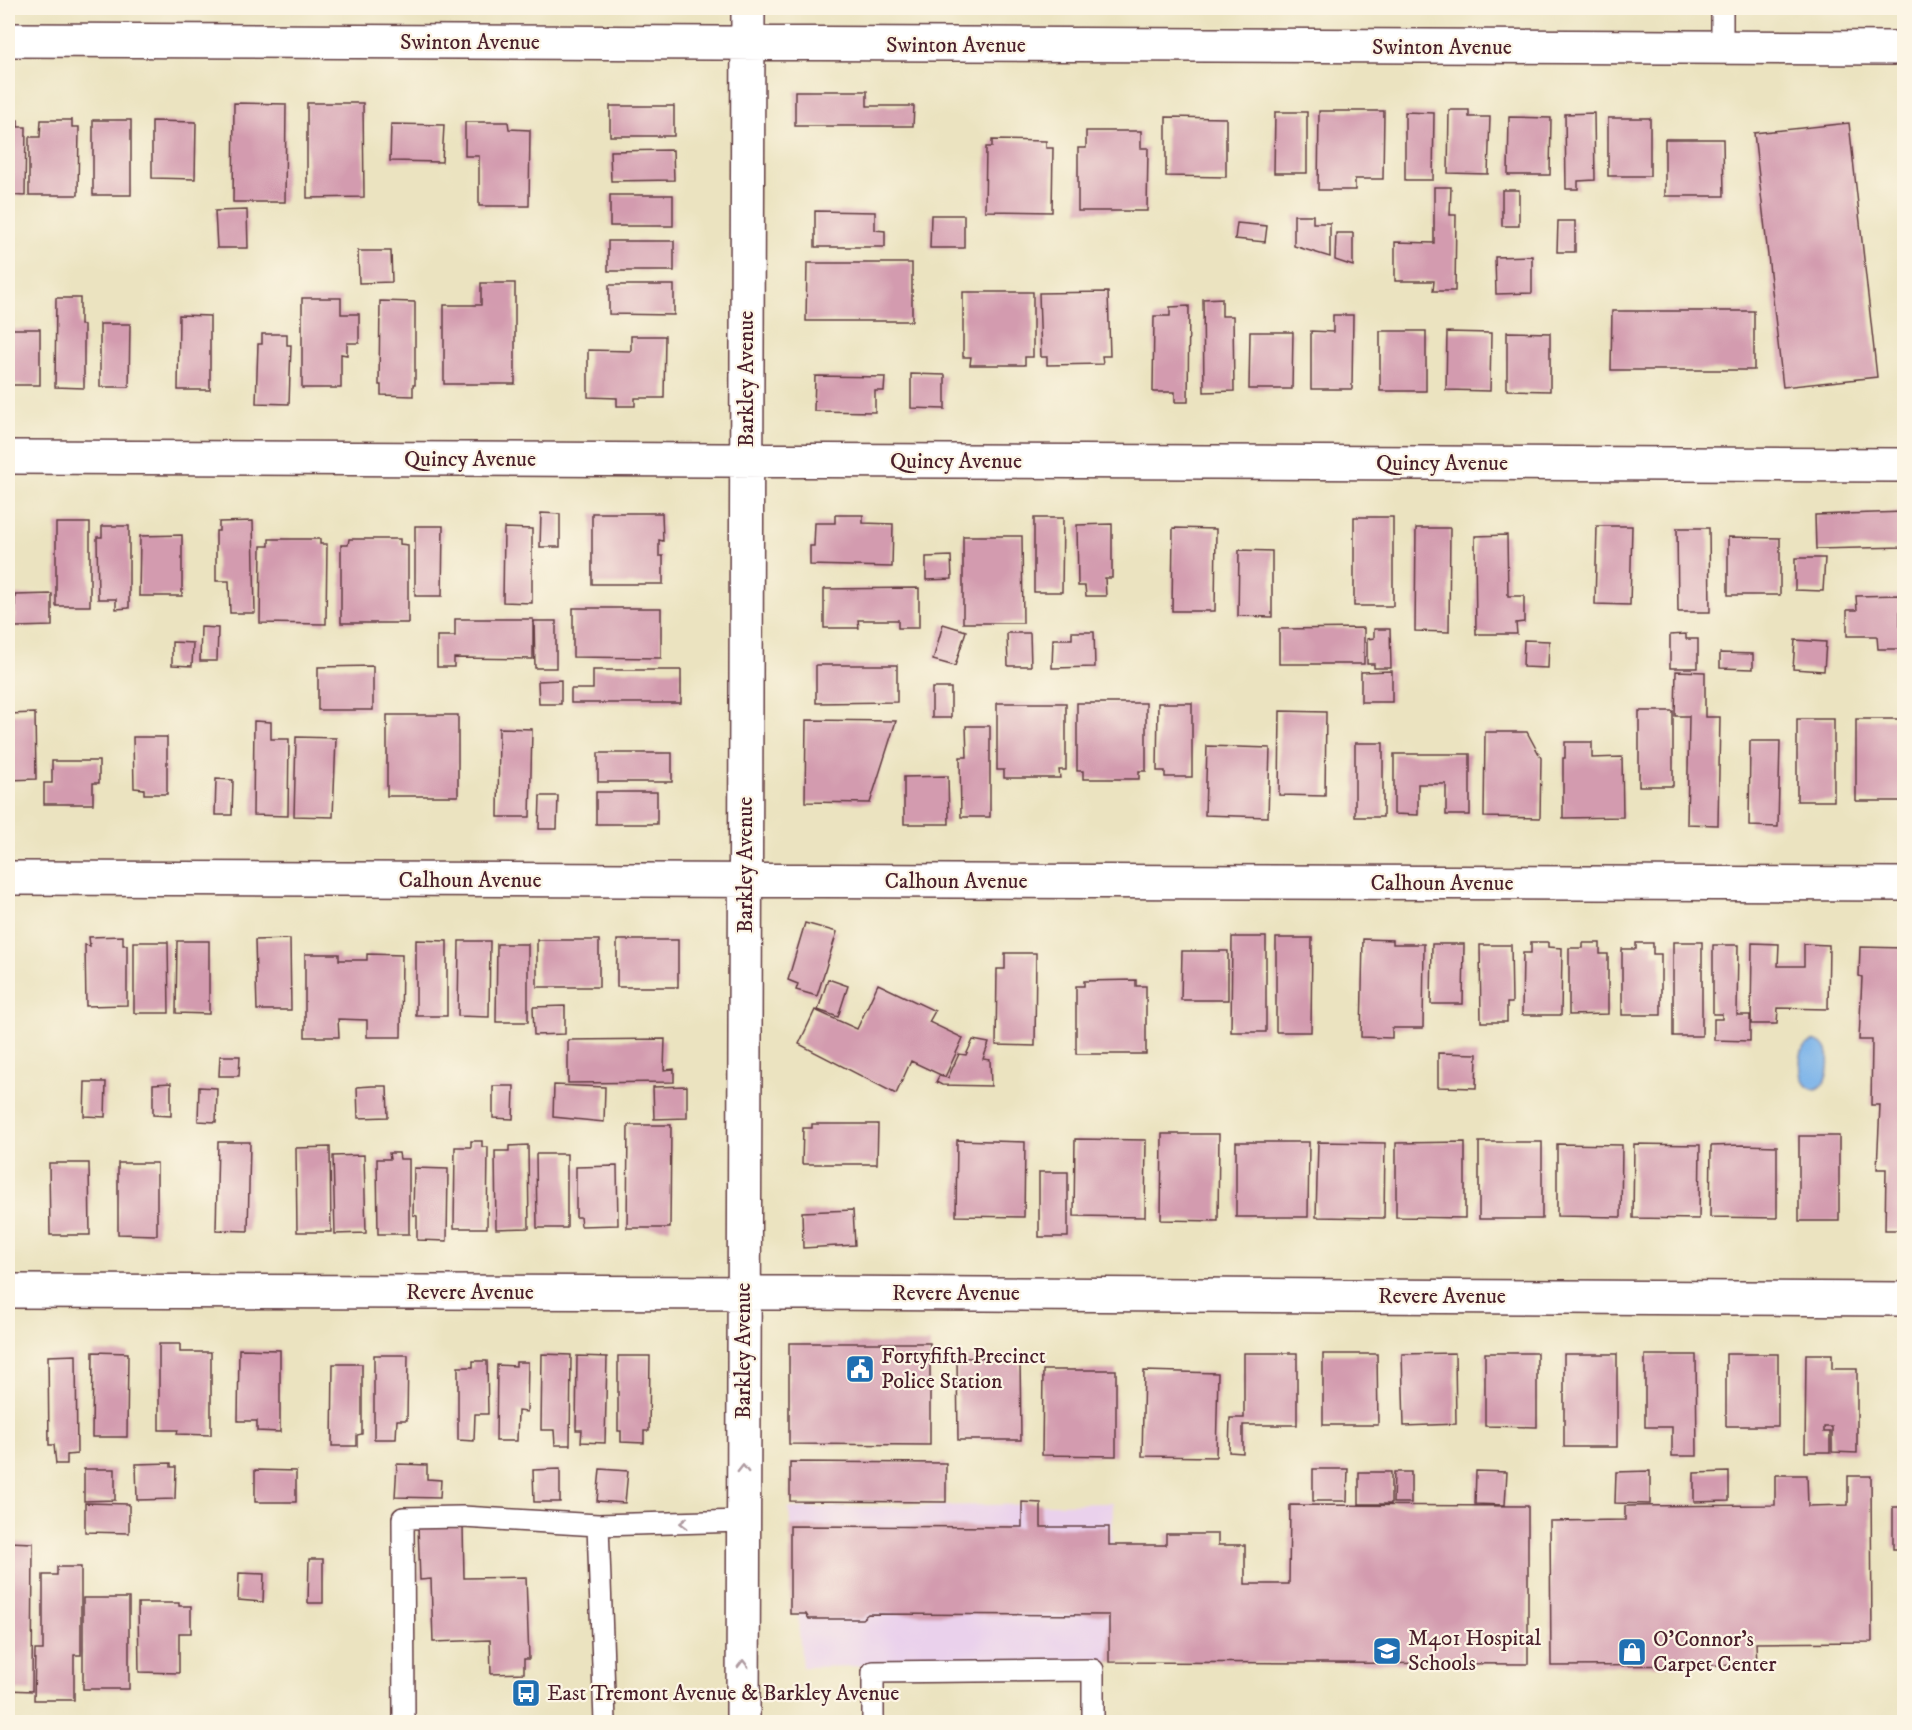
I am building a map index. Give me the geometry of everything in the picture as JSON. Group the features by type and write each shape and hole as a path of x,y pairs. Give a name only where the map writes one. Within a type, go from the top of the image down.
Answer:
{"street":[{"name":"Barkley Avenue","path":"743,1722 748,8"},
{"name":"Swinton Avenue","path":"8,40 1905,48"},
{"name":"Quincy Avenue","path":"8,457 1905,465"},
{"name":"Calhoun Avenue","path":"8,878 1905,884"},
{"name":"Revere Avenue","path":"8,1291 744,1292 1905,1299"}],"lane":[{"path":"1722,8 1722,48"},
{"path":"404,1722 403,1518 463,1517 598,1525 743,1521"},
{"path":"598,1525 605,1722"},
{"path":"873,1722 873,1672 1093,1670 1093,1722"}],"shaded area":[{"path":"1113,1503 1109,1662 802,1667 789,1508"}],"water":[{"path":"1814,1041 1825,1047 1828,1052 1826,1078 1820,1087 1815,1089 1806,1084 1800,1066 1803,1049"}],"building":[{"path":"795,91 867,91 867,106 914,106 913,126 795,126"},
{"path":"234,103 286,104 285,202 233,202"},
{"path":"307,103 363,103 364,197 307,198"},
{"path":"610,106 674,106 674,136 610,136"},
{"path":"1449,110 1469,110 1469,117 1490,117 1488,174 1448,173"},
{"path":"1319,111 1384,111 1383,179 1355,179 1355,190 1318,190"},
{"path":"1275,112 1307,112 1307,173 1274,173"},
{"path":"1405,112 1434,113 1433,180 1405,180"},
{"path":"1594,113 1595,180 1578,181 1578,189 1566,189 1565,114"},
{"path":"1166,117 1226,118 1226,177 1166,176"},
{"path":"1509,117 1551,118 1550,175 1508,175"},
{"path":"1608,118 1650,118 1650,176 1608,176"},
{"path":"8,120 18,120 18,127 26,127 25,196 8,195"},
{"path":"41,120 72,120 72,127 79,127 78,195 29,195 29,137 40,137"},
{"path":"93,120 131,120 131,195 93,195"},
{"path":"152,121 196,122 195,179 152,178"},
{"path":"465,122 508,122 509,129 530,130 529,206 479,206 479,156 465,156"},
{"path":"1849,123 1877,377 1783,387 1754,133"},
{"path":"391,124 444,125 442,162 390,161"},
{"path":"1086,131 1141,131 1141,148 1148,148 1147,211 1078,211 1078,148 1086,148"},
{"path":"1665,139 1723,139 1724,196 1665,196"},
{"path":"992,140 1046,141 1046,148 1053,148 1052,212 985,211 986,147 992,147"},
{"path":"673,150 674,180 611,181 610,151"},
{"path":"1434,187 1451,187 1450,215 1456,215 1455,291 1433,291 1434,281 1395,281 1395,242 1434,243"},
{"path":"1502,190 1519,190 1519,226 1502,226"},
{"path":"610,195 673,195 673,226 610,226"},
{"path":"247,210 248,248 217,248 215,211"},
{"path":"815,211 875,212 875,230 885,231 885,247 815,247"},
{"path":"931,215 964,215 964,248 930,248"},
{"path":"1294,215 1313,215 1313,223 1330,223 1330,257 1294,246"},
{"path":"1558,221 1575,221 1575,252 1557,252"},
{"path":"1237,223 1267,226 1265,242 1235,239"},
{"path":"1336,233 1353,233 1353,266 1335,260"},
{"path":"608,241 674,241 674,271 608,271"},
{"path":"358,251 391,251 392,282 359,283"},
{"path":"1532,256 1532,293 1496,294 1495,257"},
{"path":"807,263 912,263 912,321 806,321"},
{"path":"481,283 515,283 515,384 444,384 444,305 481,305"},
{"path":"609,285 674,285 674,315 609,314"},
{"path":"963,292 1033,292 1033,357 1025,357 1025,365 970,365 971,357 963,357"},
{"path":"1108,292 1110,356 1102,356 1103,364 1047,365 1047,357 1041,357 1039,293"},
{"path":"56,298 80,298 80,325 84,325 84,388 55,387"},
{"path":"302,298 341,298 341,314 359,314 359,343 347,343 347,355 341,354 341,388 302,388"},
{"path":"1222,298 1222,316 1233,316 1234,391 1204,392 1203,299"},
{"path":"380,301 415,302 413,396 381,395 381,385 379,385"},
{"path":"1189,306 1188,402 1175,402 1175,392 1153,392 1154,316 1170,316 1170,307"},
{"path":"1612,311 1754,311 1754,370 1611,370"},
{"path":"179,315 210,316 210,390 178,390"},
{"path":"1333,315 1353,315 1352,389 1311,389 1311,331 1333,332"},
{"path":"100,324 130,324 129,387 100,387"},
{"path":"8,329 40,329 40,385 8,385"},
{"path":"1380,331 1426,331 1426,391 1380,391"},
{"path":"1250,332 1293,332 1292,389 1249,389"},
{"path":"1447,332 1491,333 1490,391 1446,390"},
{"path":"1507,332 1550,333 1550,391 1507,390"},
{"path":"262,334 287,334 287,345 291,345 289,404 256,403 258,344 262,344"},
{"path":"631,336 665,336 664,398 635,398 635,406 617,406 617,398 588,397 588,350 631,351"},
{"path":"911,374 945,375 945,409 911,408"},
{"path":"815,376 885,377 884,391 875,391 875,412 814,411"},
{"path":"1904,512 1904,547 1816,549 1815,515"},
{"path":"541,513 560,514 560,547 540,547"},
{"path":"592,513 662,513 663,541 659,540 659,556 663,556 663,584 592,584"},
{"path":"835,515 863,515 863,523 893,524 892,567 810,565 810,546 814,546 815,523 835,523"},
{"path":"1354,517 1393,517 1393,606 1354,606"},
{"path":"1034,518 1063,518 1062,592 1034,592"},
{"path":"253,521 255,613 230,613 229,581 216,581 216,531 219,531 219,522"},
{"path":"56,523 90,523 90,606 56,606"},
{"path":"1112,524 1112,578 1105,578 1106,596 1086,596 1085,586 1078,586 1077,525"},
{"path":"102,526 129,526 129,608 116,609 116,599 98,599 97,537 102,537"},
{"path":"415,526 443,526 442,596 415,596"},
{"path":"1597,526 1632,526 1630,605 1595,604"},
{"path":"504,528 532,529 532,603 503,602"},
{"path":"1173,528 1216,529 1215,611 1172,611"},
{"path":"1416,528 1450,528 1449,632 1415,631"},
{"path":"1677,528 1709,528 1710,612 1678,612"},
{"path":"182,535 182,596 139,596 140,536"},
{"path":"1507,535 1508,596 1524,596 1524,622 1516,623 1517,634 1476,634 1475,536"},
{"path":"963,536 1022,536 1023,623 963,623"},
{"path":"1728,537 1780,538 1780,595 1728,595"},
{"path":"269,539 320,539 320,544 327,544 326,624 260,623 261,546 269,546"},
{"path":"349,539 400,539 400,544 408,545 408,623 341,623 341,545 348,545"},
{"path":"1239,550 1272,551 1272,617 1238,616"},
{"path":"951,556 952,579 926,580 926,557"},
{"path":"1795,558 1825,558 1823,591 1795,590"},
{"path":"919,588 919,628 898,628 898,620 858,620 859,628 824,628 824,589"},
{"path":"52,594 52,626 15,627 15,595"},
{"path":"1900,595 1900,626 1904,626 1904,649 1878,649 1877,636 1847,636 1847,610 1857,610 1856,596"},
{"path":"573,608 661,608 661,658 573,657"},
{"path":"455,619 533,619 533,659 454,658 454,667 437,667 437,636 455,636"},
{"path":"534,621 556,621 556,668 535,668"},
{"path":"943,624 966,631 955,666 933,660"},
{"path":"201,627 218,628 217,661 200,661"},
{"path":"1364,628 1364,664 1279,664 1279,629"},
{"path":"1374,629 1390,629 1391,668 1374,668 1374,664 1367,664 1367,639 1374,638"},
{"path":"1072,632 1094,632 1095,667 1052,668 1053,639 1072,639"},
{"path":"1007,633 1030,633 1031,666 1008,666"},
{"path":"1686,634 1686,639 1698,639 1698,668 1670,668 1670,635"},
{"path":"1524,640 1549,641 1548,668 1523,667"},
{"path":"1795,640 1826,642 1824,671 1793,669"},
{"path":"172,642 193,643 192,666 172,665"},
{"path":"1720,653 1753,654 1753,669 1720,668"},
{"path":"816,665 897,665 897,702 816,703"},
{"path":"373,666 373,710 318,710 318,667"},
{"path":"593,670 681,670 681,703 571,703 571,689 593,689"},
{"path":"1392,671 1392,702 1361,702 1361,672"},
{"path":"1676,671 1705,672 1705,717 1720,717 1718,825 1687,824 1689,716 1675,716"},
{"path":"561,680 561,704 539,704 538,681"},
{"path":"932,688 951,688 951,718 932,718"},
{"path":"997,703 1066,703 1066,770 1059,770 1060,778 1004,778 1004,770 997,770"},
{"path":"1077,703 1146,703 1146,771 1139,771 1139,779 1083,779 1083,771 1077,771"},
{"path":"1158,703 1192,703 1192,777 1165,777 1165,771 1157,771"},
{"path":"1280,711 1326,712 1325,796 1279,795"},
{"path":"1639,711 1673,711 1673,786 1639,786"},
{"path":"35,713 36,779 8,780 8,714"},
{"path":"387,715 458,715 458,796 387,796"},
{"path":"1797,719 1834,719 1834,801 1797,801"},
{"path":"1856,719 1904,719 1904,801 1856,801"},
{"path":"806,720 896,721 870,803 805,802"},
{"path":"254,721 271,722 271,739 289,739 288,816 253,815"},
{"path":"966,726 990,726 990,817 961,817 960,757 967,757"},
{"path":"499,728 532,729 530,817 498,817"},
{"path":"1485,732 1527,732 1541,758 1540,818 1484,817"},
{"path":"133,737 167,737 167,794 144,794 144,789 134,788"},
{"path":"296,737 336,738 333,817 294,816"},
{"path":"1750,741 1780,741 1778,827 1749,826"},
{"path":"1565,742 1592,742 1592,758 1622,757 1623,817 1563,818"},
{"path":"1355,743 1383,743 1383,817 1355,817"},
{"path":"1207,746 1270,748 1268,817 1205,815"},
{"path":"598,753 672,753 672,782 598,782"},
{"path":"1394,754 1470,754 1470,815 1446,815 1446,784 1418,784 1418,815 1394,814"},
{"path":"52,761 99,761 99,783 93,783 93,804 44,804 44,783 52,783"},
{"path":"948,776 949,824 904,824 904,777"},
{"path":"216,779 233,780 232,815 215,815"},
{"path":"596,792 657,792 657,824 596,824"},
{"path":"540,796 558,796 557,829 539,829"},
{"path":"805,923 837,932 817,996 796,990 798,984 788,980"},
{"path":"123,936 123,945 127,945 127,1005 86,1006 85,945 90,946 89,937"},
{"path":"1232,937 1266,937 1266,1032 1231,1032"},
{"path":"1276,938 1312,938 1311,1032 1276,1032"},
{"path":"290,939 291,1010 257,1010 255,940"},
{"path":"1363,939 1393,940 1393,944 1424,944 1423,1028 1392,1028 1392,1038 1361,1037"},
{"path":"416,940 447,941 447,1016 416,1016"},
{"path":"537,940 599,940 599,987 537,987"},
{"path":"617,940 678,940 678,987 617,987"},
{"path":"177,941 209,941 209,1014 176,1013"},
{"path":"459,941 490,941 489,1017 458,1016"},
{"path":"134,942 168,942 169,1013 134,1013"},
{"path":"1531,942 1548,942 1548,947 1562,948 1561,1015 1522,1015 1523,953 1531,953"},
{"path":"1673,942 1702,942 1702,1036 1673,1036"},
{"path":"1583,943 1600,943 1600,954 1608,954 1608,1014 1569,1015 1569,948 1583,948"},
{"path":"1636,943 1653,943 1653,954 1661,954 1661,1015 1622,1015 1622,949 1636,949"},
{"path":"1752,943 1779,944 1778,966 1804,966 1804,944 1829,945 1828,1009 1778,1008 1777,1024 1751,1024"},
{"path":"497,944 528,944 528,1022 496,1022"},
{"path":"1432,944 1464,944 1463,1004 1431,1004"},
{"path":"1480,945 1511,945 1512,1003 1507,1003 1507,1022 1481,1022"},
{"path":"1713,945 1738,945 1737,1015 1750,1015 1750,1041 1714,1040 1714,1019 1722,1019 1722,1014 1713,1014"},
{"path":"1860,947 1904,948 1904,1230 1885,1230 1886,1169 1877,1169 1880,1105 1871,1105 1872,1040 1859,1040 1862,977 1859,976"},
{"path":"1182,951 1228,951 1228,1000 1181,1000"},
{"path":"1005,953 1036,953 1035,1046 996,1045 997,969 1005,969"},
{"path":"305,954 339,954 339,960 367,960 367,954 402,955 401,1037 367,1037 367,1020 338,1019 339,1037 305,1037"},
{"path":"828,979 848,986 838,1017 818,1010"},
{"path":"1136,980 1136,986 1146,986 1146,1054 1076,1054 1076,986 1084,986 1084,981"},
{"path":"878,984 935,1011 929,1022 963,1038 945,1077 911,1061 896,1094 799,1044 815,1010 857,1029"},
{"path":"565,1006 565,1034 534,1035 533,1007"},
{"path":"665,1039 664,1070 674,1069 674,1082 568,1083 568,1040"},
{"path":"973,1040 989,1043 983,1059 990,1060 991,1086 942,1085 936,1082 939,1076 948,1078 959,1054 966,1055"},
{"path":"1438,1053 1477,1054 1476,1088 1438,1087"},
{"path":"220,1056 240,1056 239,1076 219,1076"},
{"path":"85,1082 106,1082 105,1117 84,1116"},
{"path":"171,1083 171,1116 153,1115 153,1084"},
{"path":"554,1085 605,1087 604,1122 553,1117"},
{"path":"387,1086 388,1117 358,1118 357,1087"},
{"path":"493,1086 514,1086 513,1119 493,1118"},
{"path":"687,1086 687,1118 654,1119 653,1087"},
{"path":"199,1087 217,1088 216,1122 198,1121"},
{"path":"812,1124 878,1124 877,1164 802,1164 803,1128 812,1128"},
{"path":"628,1125 671,1125 670,1228 627,1228"},
{"path":"1162,1134 1219,1134 1218,1221 1161,1220"},
{"path":"1799,1136 1839,1136 1839,1221 1799,1221"},
{"path":"1075,1139 1146,1140 1145,1217 1074,1216"},
{"path":"957,1140 1025,1142 1024,1217 956,1216"},
{"path":"471,1141 482,1141 482,1147 488,1147 487,1228 454,1228 455,1147 471,1147"},
{"path":"218,1142 250,1142 248,1231 216,1230"},
{"path":"1236,1142 1309,1142 1308,1217 1236,1217"},
{"path":"1318,1142 1385,1143 1384,1218 1316,1217"},
{"path":"1465,1142 1465,1218 1396,1217 1396,1143"},
{"path":"1479,1142 1542,1142 1542,1219 1479,1219"},
{"path":"1557,1144 1622,1145 1621,1217 1557,1216"},
{"path":"1634,1144 1700,1145 1699,1219 1633,1218"},
{"path":"528,1145 529,1228 496,1229 495,1151 509,1151 509,1146"},
{"path":"1711,1146 1777,1146 1777,1218 1710,1217"},
{"path":"330,1147 331,1232 297,1232 296,1148"},
{"path":"389,1153 399,1153 400,1159 409,1159 409,1234 378,1234 377,1159 390,1159"},
{"path":"536,1154 567,1154 567,1228 537,1228"},
{"path":"364,1155 366,1233 335,1234 333,1156"},
{"path":"49,1163 89,1163 90,1235 50,1235"},
{"path":"118,1163 157,1163 157,1235 118,1234"},
{"path":"617,1166 618,1225 581,1226 580,1217 576,1217 576,1167"},
{"path":"414,1168 448,1169 447,1241 417,1240 417,1216 413,1215"},
{"path":"1039,1172 1068,1172 1068,1237 1039,1237"},
{"path":"853,1210 855,1245 803,1248 802,1212"},
{"name":"Fortyfifth Precinct Police Station","path":"789,1343 930,1343 930,1445 789,1444"},
{"path":"159,1344 180,1344 180,1352 211,1352 211,1435 177,1434 178,1430 159,1430"},
{"path":"239,1349 280,1350 280,1432 257,1431 257,1421 238,1421"},
{"path":"93,1352 128,1353 127,1437 92,1437"},
{"path":"1244,1353 1297,1353 1297,1425 1243,1425 1243,1453 1229,1452 1230,1418 1244,1418"},
{"path":"1455,1353 1456,1424 1404,1426 1402,1354"},
{"path":"1485,1353 1537,1353 1537,1427 1485,1426"},
{"path":"542,1354 571,1355 570,1445 555,1445 554,1430 541,1430"},
{"path":"1323,1354 1377,1354 1378,1425 1323,1425"},
{"path":"1564,1354 1617,1354 1617,1447 1564,1447"},
{"path":"1726,1354 1778,1354 1778,1426 1726,1426"},
{"path":"1806,1354 1832,1354 1832,1369 1857,1369 1857,1453 1832,1452 1832,1427 1824,1427 1824,1432 1830,1432 1830,1452 1805,1452"},
{"path":"76,1355 77,1454 67,1455 67,1464 56,1464 54,1445 49,1445 48,1356"},
{"path":"374,1355 408,1355 407,1420 397,1420 396,1439 374,1439"},
{"path":"1645,1355 1696,1355 1697,1456 1672,1456 1672,1427 1645,1427"},
{"path":"577,1356 607,1357 605,1443 581,1442 582,1430 576,1430"},
{"path":"618,1356 650,1356 649,1431 644,1431 644,1443 621,1442 621,1431 618,1431"},
{"path":"1020,1357 1021,1440 958,1440 957,1358"},
{"path":"473,1361 487,1361 488,1414 475,1414 474,1441 458,1440 458,1367 473,1367"},
{"path":"516,1362 528,1362 527,1412 518,1411 517,1441 496,1441 497,1365 516,1366"},
{"path":"333,1364 362,1364 362,1434 357,1435 357,1446 332,1446"},
{"path":"1043,1370 1116,1370 1116,1456 1042,1455"},
{"path":"1144,1371 1218,1373 1216,1457 1142,1456"},
{"path":"790,1462 946,1463 946,1502 790,1501"},
{"path":"171,1463 171,1467 176,1467 175,1499 137,1500 136,1464"},
{"path":"397,1464 427,1465 427,1479 441,1480 440,1498 395,1497"},
{"path":"84,1469 115,1469 115,1500 84,1501"},
{"path":"560,1469 560,1502 534,1502 533,1470"},
{"path":"600,1469 628,1471 625,1503 597,1501"},
{"path":"1313,1469 1348,1469 1347,1501 1313,1501"},
{"path":"255,1470 296,1471 296,1502 255,1502"},
{"path":"1476,1471 1507,1472 1505,1505 1475,1504"},
{"path":"1650,1471 1650,1504 1615,1503 1616,1472"},
{"path":"1359,1472 1391,1472 1391,1504 1359,1504"},
{"path":"1394,1472 1411,1472 1411,1503 1393,1503"},
{"path":"1729,1472 1729,1501 1694,1502 1694,1473"},
{"path":"1775,1475 1807,1475 1808,1506 1848,1505 1848,1476 1871,1476 1872,1642 1756,1643 1757,1665 1551,1666 1550,1521 1625,1520 1625,1506 1775,1505"},
{"path":"1022,1502 1041,1503 1041,1527 1109,1527 1109,1545 1166,1545 1166,1534 1218,1534 1218,1545 1245,1545 1245,1584 1289,1584 1290,1505 1528,1506 1528,1664 1109,1662 1109,1615 868,1614 862,1619 809,1619 806,1614 790,1614 790,1526 1022,1527"},
{"path":"85,1503 129,1504 129,1533 85,1532"},
{"path":"1893,1507 1904,1507 1904,1549 1893,1549"},
{"path":"463,1526 464,1578 526,1577 529,1659 524,1659 524,1673 491,1674 490,1640 433,1642 431,1579 420,1580 418,1527"},
{"path":"8,1542 33,1543 32,1691 8,1690"},
{"path":"309,1559 323,1559 323,1603 308,1603"},
{"path":"57,1567 81,1567 81,1655 74,1655 74,1700 34,1700 35,1650 43,1650 43,1575 57,1575"},
{"path":"239,1573 264,1574 263,1602 238,1600"},
{"path":"83,1598 129,1598 129,1689 83,1689"},
{"path":"138,1603 179,1603 179,1606 191,1606 191,1633 179,1633 179,1673 139,1672"}],"place":[{"name":"Fortyfifth Precinct Police Station","path":"860,1369"},
{"name":"M401 Hospital Schools","path":"1387,1651"},
{"name":"O'Connor's Carpet Center","path":"1632,1652"},
{"name":"East Tremont Avenue & Barkley Avenue","path":"526,1693"}]}
